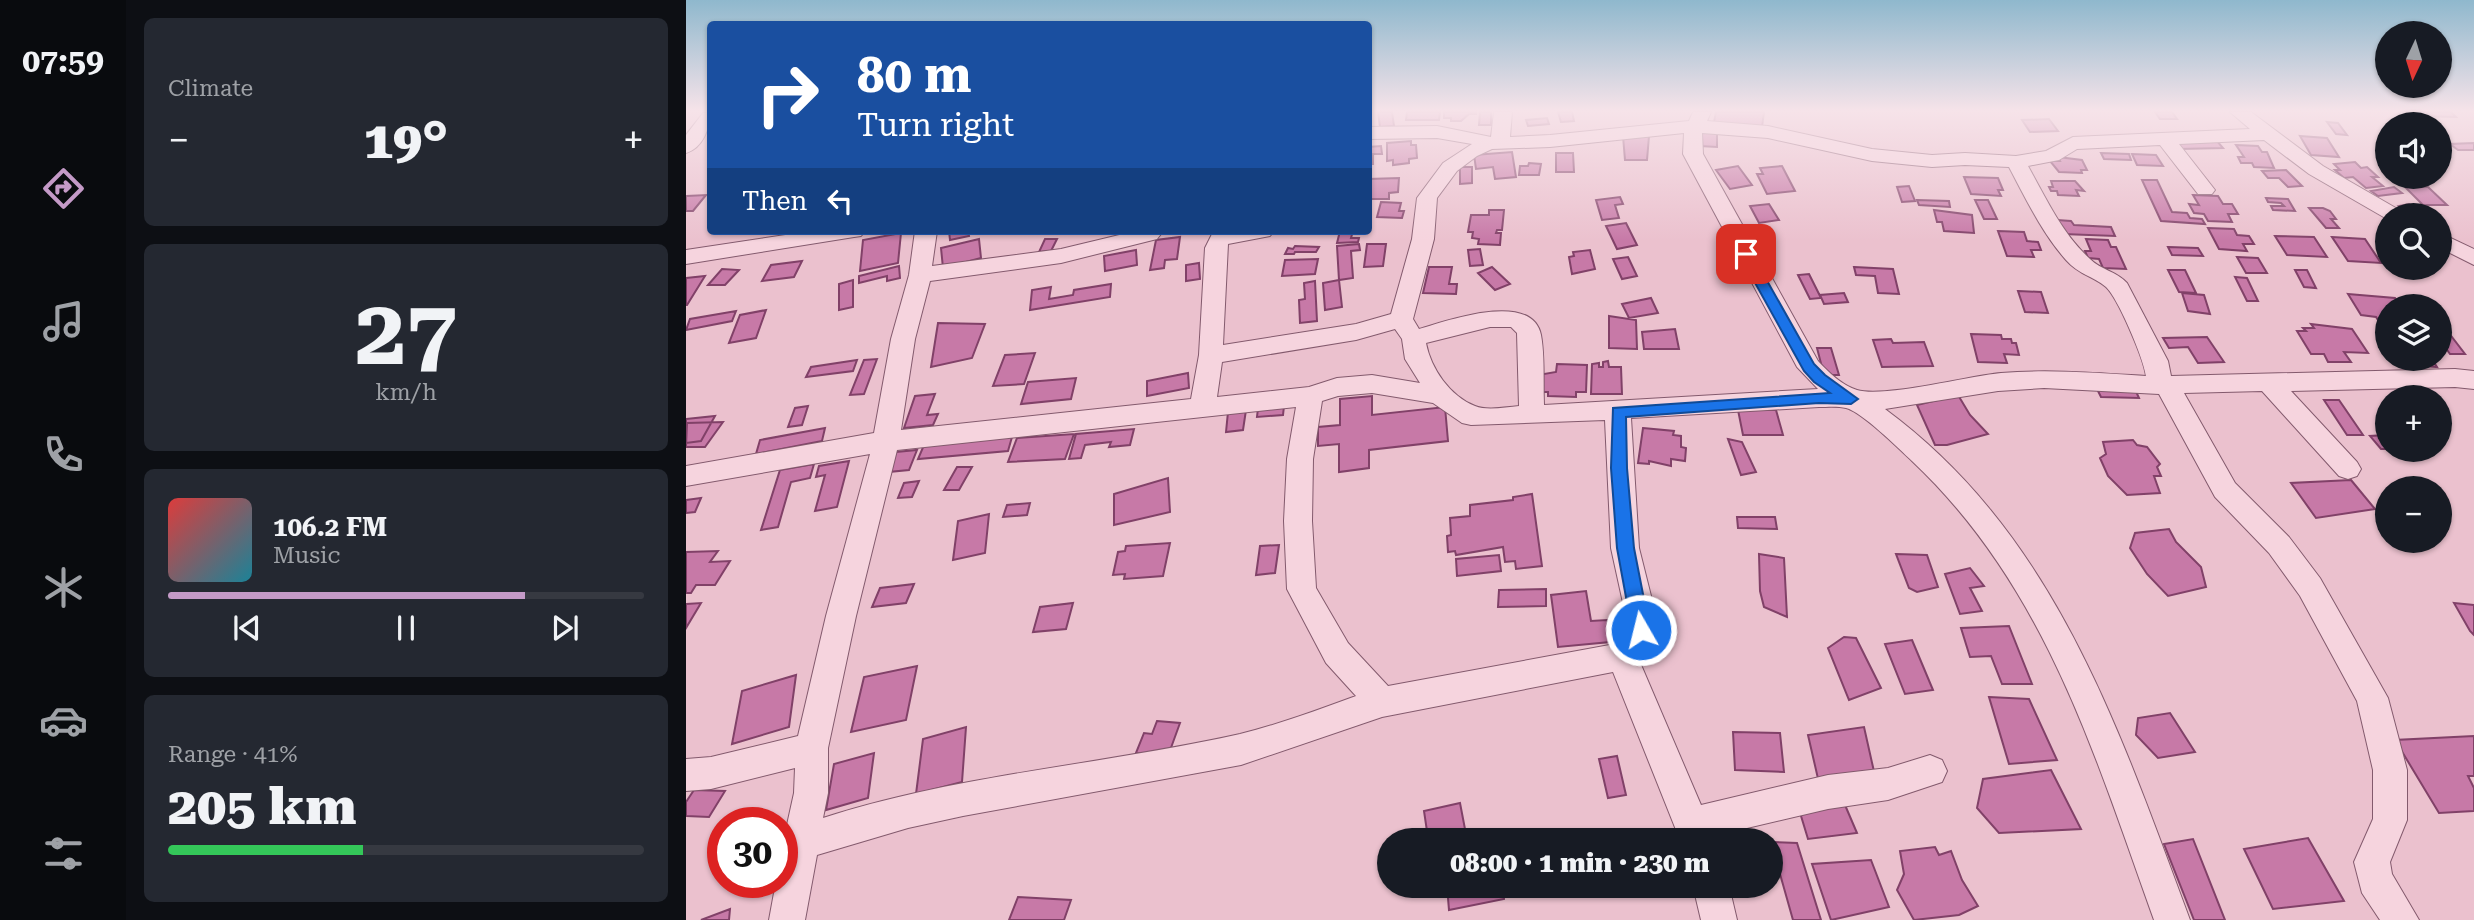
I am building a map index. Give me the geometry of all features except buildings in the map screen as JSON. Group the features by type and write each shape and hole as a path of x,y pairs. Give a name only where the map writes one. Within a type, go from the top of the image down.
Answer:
{"street":[{"path":"1440,395 1417,359 1407,329 1423,239 1427,198 1450,167 1466,155"},
{"path":"1694,155 1802,356 1820,379 1906,439 1990,528 2042,607 2080,682 2101,732 2172,920"},
{"path":"1872,155 1932,161 1965,159 2016,162 2054,155"},
{"path":"2178,155 2205,190"},
{"path":"2297,155 2316,170 2375,204"},
{"path":"2016,162 2053,226 2085,269 2113,280 2119,288 2156,361 2163,385 2225,490 2279,545 2310,587 2372,698 2390,770 2390,820 2372,862 2375,880 2401,920"},
{"path":"686,257 828,235"},
{"path":"787,920 811,793 812,748 841,616 886,441 903,339 920,275 925,235"},
{"path":"920,275 1060,256 1146,235"},
{"path":"1203,405 1211,355 1216,248 1220,239 1242,235"},
{"path":"2452,246 2474,258"},
{"path":"1211,355 1356,332 1514,319 1525,324 1529,332 1532,415"},
{"path":"686,476 886,441 1203,405 1310,396 1336,387 1372,384 1440,395 1471,415 1532,415 1819,398 1883,400 1998,382 2044,379 2163,385 2455,378 2474,380"},
{"path":"2270,384 2348,469"},
{"path":"1310,396 1300,459 1298,522 1302,589 1336,653 1382,702"},
{"path":"1618,412 1625,548 1641,630 1623,659"},
{"path":"800,843 852,824 926,806 1038,788 1243,749 1382,702 1532,672 1620,657 1623,659"},
{"path":"1623,659 1693,828"},
{"path":"686,775 711,773 812,748"},
{"path":"1708,828 1828,792 1888,784 1930,771"},
{"path":"1714,898 1719,920"}],"route":[{"path":"1641,630 1640,612 1625,548 1618,412 1819,398 1851,399 1820,379 1809,367 1746,254"}]}
